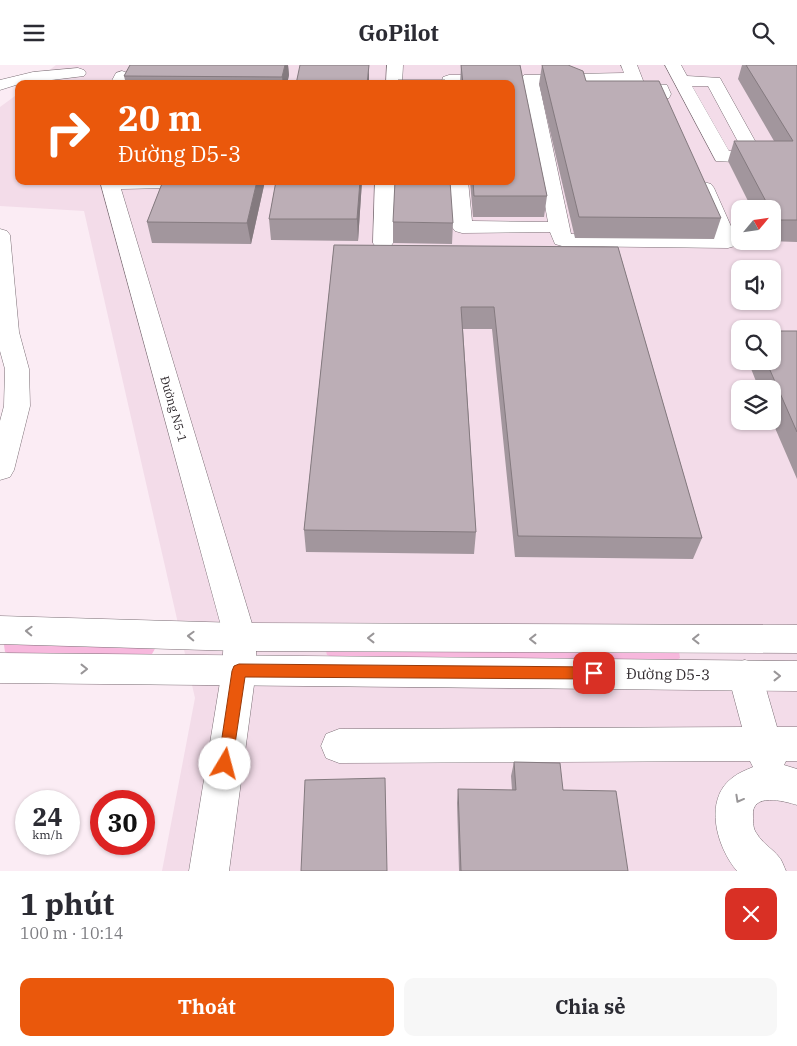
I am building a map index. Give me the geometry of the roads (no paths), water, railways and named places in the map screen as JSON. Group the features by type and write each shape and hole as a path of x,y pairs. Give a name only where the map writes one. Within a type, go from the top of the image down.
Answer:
{"street":[{"path":"2,87 30,65"},
{"path":"394,80 395,65"},
{"path":"449,80 512,80 511,65"},
{"path":"673,65 723,157 755,157 714,81 682,81"},
{"path":"669,107 661,88 638,88 632,72 530,78 562,240 728,242 696,170"},
{"path":"24,80 33,77 79,74"},
{"path":"2,87 15,83"},
{"name":"Đường N5-1","path":"122,185 239,654"},
{"path":"383,243 384,185"},
{"path":"458,185 462,227 544,227"},
{"path":"0,235 3,332 17,369 17,406 4,441 0,470"},
{"path":"0,630 239,654"},
{"path":"0,669 239,654 797,639"},
{"path":"730,640 741,675 780,744 785,784 766,781 751,785 740,794 734,809 734,826 741,843 753,860 766,871"},
{"path":"209,871 239,654"},
{"name":"Đường D5-3","path":"239,654 797,676"},
{"path":"339,747 780,744"}]}
